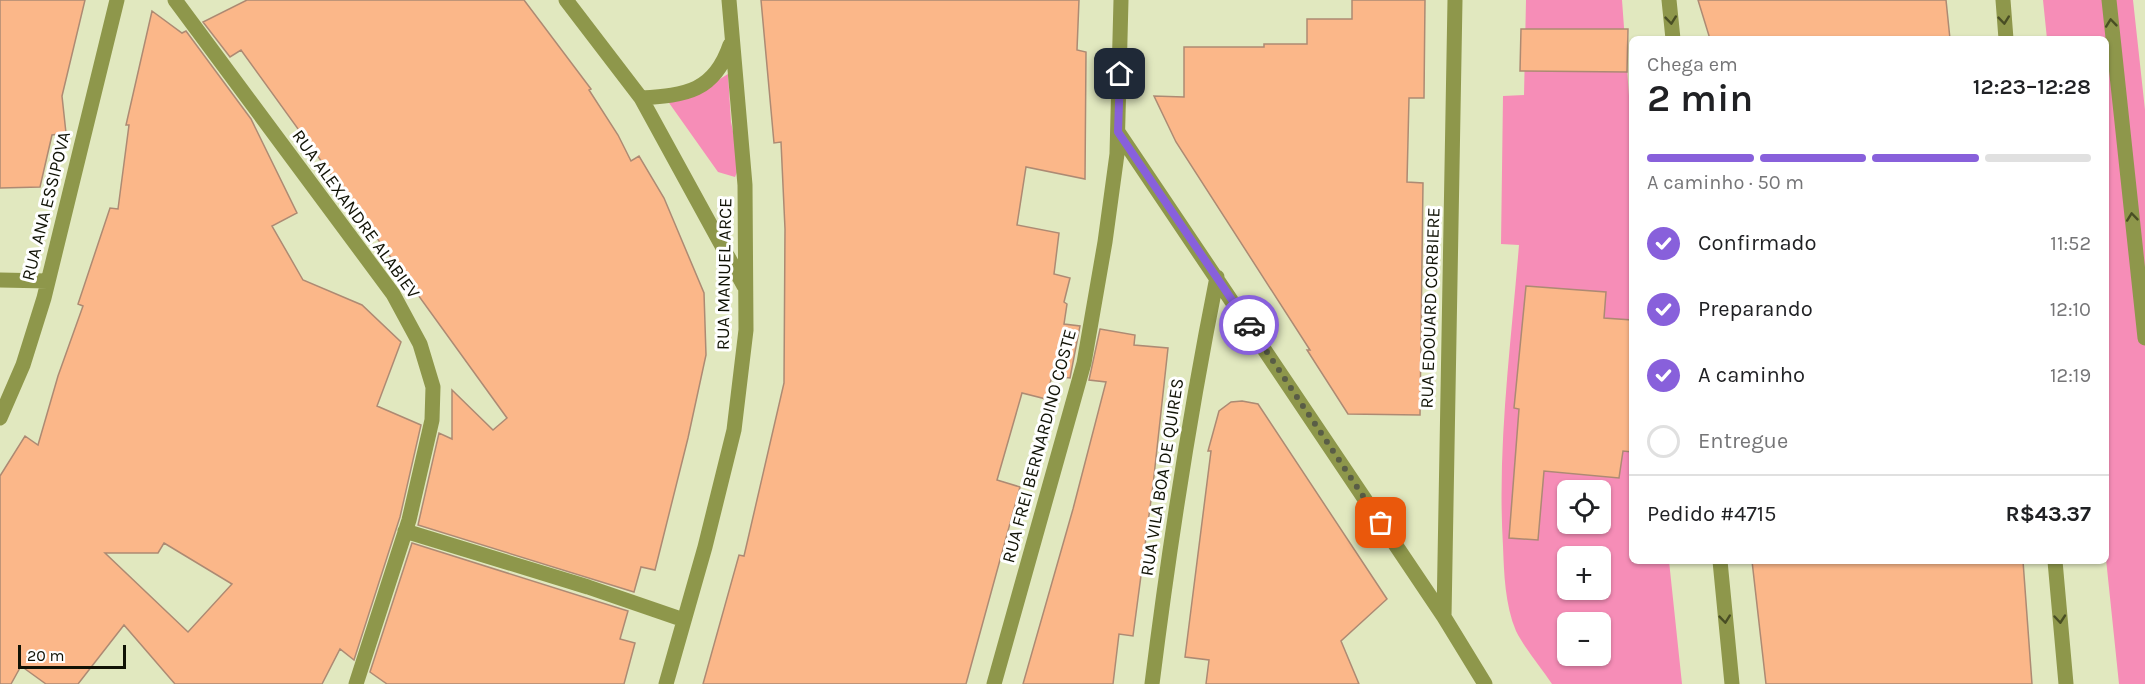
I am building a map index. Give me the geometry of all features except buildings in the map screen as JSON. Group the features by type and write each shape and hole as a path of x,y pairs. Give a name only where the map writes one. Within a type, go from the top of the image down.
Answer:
{"street":[{"name":"RUA ANA ESSIPOVA","path":"0,418 22,364 48,281 117,0"},
{"name":"RUA ALEXANDRE ALABIEV","path":"176,0 393,294 420,344 433,387 432,420 405,531 356,684"},
{"path":"566,0 641,98 746,289"},
{"name":"RUA MANUEL ARCE","path":"666,684 705,547 734,430 746,330 745,185 729,0"},
{"name":"RUA FREI BERNARDINO COSTE","path":"994,684 1084,363 1118,154 1121,0"},
{"name":"RUA EDOUARD CORBIERE","path":"1444,617 1455,0"},
{"path":"1669,0 1673,36"},
{"path":"2002,0 2006,36"},
{"path":"2109,0 2145,338"},
{"path":"641,98 671,96 694,90 720,69 732,40"},
{"path":"1118,132 1444,617 1485,684"},
{"name":"RUA VILA BOA DE QUIRES","path":"1152,684 1164,585 1200,360 1217,277"},
{"path":"0,280 48,281"},
{"path":"405,531 588,587 684,620"},
{"path":"1720,564 1732,684"},
{"path":"2055,564 2066,684"}],"shaded area":[{"path":"1526,0 1622,0 1629,96 1629,564 1669,564 1682,684 1552,684 1516,631 1509,611 1504,567 1502,470 1519,245 1501,244 1503,96 1524,95"},
{"path":"2043,0 2133,0 2145,110 2145,684 2119,684 2107,564 2109,564 2109,36 2047,36"},
{"path":"728,74 731,122 740,165 735,177 718,172 667,100 697,93"}],"way so far":[{"path":"1249,325 1381,523"}],"route":[{"path":"1120,74 1118,132 1249,325"}]}
